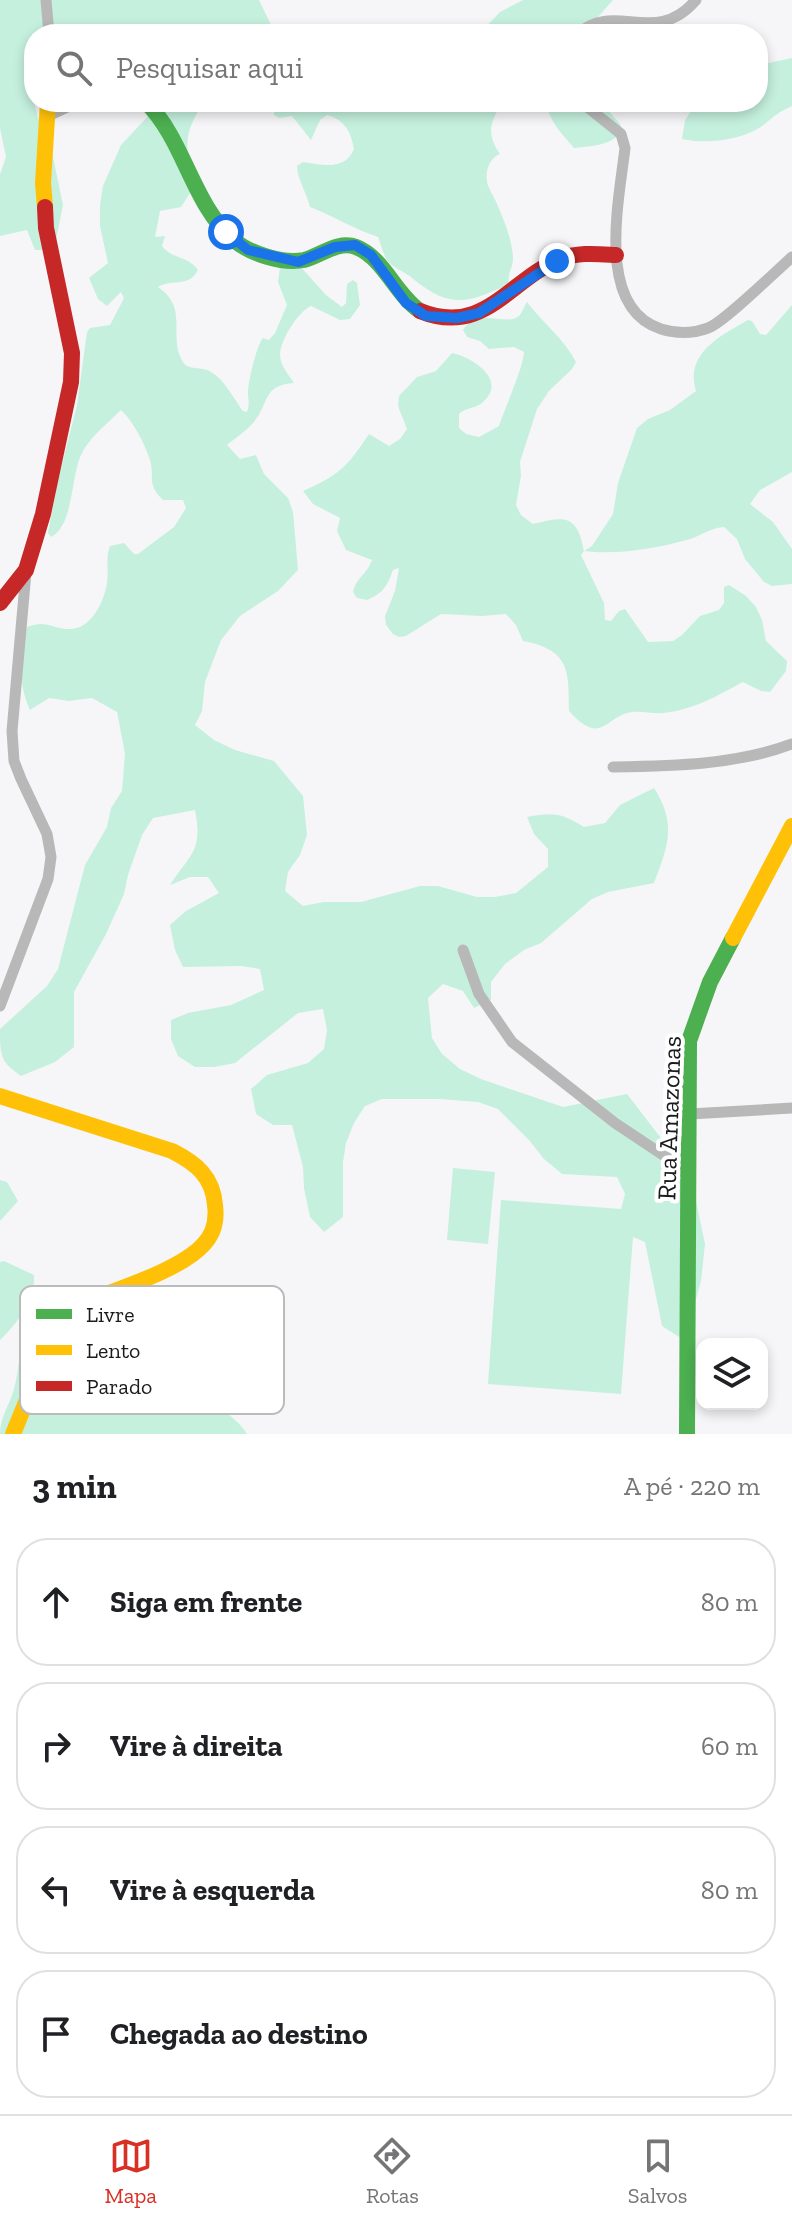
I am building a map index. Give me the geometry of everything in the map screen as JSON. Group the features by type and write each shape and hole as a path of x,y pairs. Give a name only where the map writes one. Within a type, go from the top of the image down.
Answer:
{"street":[{"path":"46,0 48,24"},
{"path":"588,24 606,16 668,21 696,0"},
{"path":"0,1006 48,879 51,857 47,834 14,761 12,731 26,570 43,514 71,382 72,353 46,228 43,183 48,112"},
{"path":"155,112 166,125 197,187 226,232 248,250 298,262 335,247 355,245 371,255 406,303 426,316 457,318 479,313 557,261 580,254 616,255"},
{"path":"594,112 621,134 625,148 616,255 618,280 623,296 647,325 677,334 711,328 792,257"},
{"path":"0,603 26,570"},
{"path":"613,767 674,766 770,753 792,744"},
{"name":"Rua Amazonas","path":"687,1434 689,1041 710,982 792,826"},
{"path":"463,950 479,994 512,1042 615,1123 690,1173"},
{"path":"0,1096 172,1151 196,1162 209,1178 216,1202 215,1224 207,1243 187,1260 124,1286"},
{"path":"690,1114 792,1108"},
{"path":"13,1434 21,1414"}],"green space":[{"path":"0,0 259,0 271,24 24,24 24,112 36,112 49,138 63,205 54,250 35,250 27,230 0,236 0,174 6,157 0,128"},
{"path":"523,0 613,0 592,24 489,24 500,12"},
{"path":"792,58 792,106 759,128 731,139 682,139 685,120 690,112 768,112 768,63"},
{"path":"198,112 188,138 192,190 181,207 160,211 155,237 165,236 162,246 198,270 190,279 158,287 173,304 177,342 185,365 216,375 243,411 247,412 250,380 258,348 263,338 269,340 275,333 287,305 278,282 280,267 289,263 299,265 326,295 342,307 346,303 347,284 353,280 357,283 360,305 350,319 340,320 311,306 296,320 283,341 280,354 283,366 294,383 271,392 258,417 227,445 240,459 256,455 264,474 288,498 293,512 298,570 278,591 240,616 221,640 205,682 202,711 195,725 214,740 235,750 274,761 303,796 307,835 300,855 288,872 285,891 303,906 324,902 361,902 420,886 438,886 477,897 516,893 548,867 548,849 534,834 527,817 557,815 584,827 605,823 620,805 654,788 666,813 668,835 654,883 608,892 592,899 541,943 524,950 505,964 491,982 491,1000 474,1008 463,991 443,984 428,998 432,1038 442,1054 460,1069 563,1107 627,1094 691,1177 705,1244 701,1281 690,1320 679,1337 662,1326 645,1242 633,1237 621,1394 488,1384 501,1200 621,1209 625,1194 617,1177 562,1174 498,1109 478,1102 382,1099 365,1106 354,1123 343,1162 343,1217 324,1232 310,1217 303,1167 292,1125 273,1125 256,1114 251,1089 267,1075 308,1063 324,1049 327,1030 323,1009 298,1013 235,1063 195,1067 178,1056 171,1039 171,1020 188,1013 231,1005 264,990 260,969 241,966 183,967 175,950 170,925 186,911 219,893 208,877 190,877 170,885 196,843 195,810 153,818 142,835 124,894 74,992 74,1047 55,1062 21,1076 3,1057 0,1029 47,986 58,969 85,865 107,827 111,808 122,791 125,754 117,712 92,698 69,701 49,698 30,710 20,669 21,647 27,627 44,624 70,629 84,624 103,598 110,546 124,543 134,554 138,554 174,527 186,508 183,500 163,500 158,494 153,485 145,447 121,410 83,451 64,522 51,537 48,533 77,405 87,332 90,328 110,325 124,298 121,292 107,306 98,299 89,278 108,263 100,226 103,186 121,145 151,113"},
{"path":"274,112 497,112 491,134 500,154 491,161 487,177 511,245 513,259 509,284 469,299 448,299 437,295 389,263 378,237 310,207 297,166 303,162 332,165 345,161 354,149 351,137 343,123 327,115 320,120 311,140 292,116 279,118"},
{"path":"549,112 610,112 623,131 607,142 574,148"},
{"path":"527,302 576,362 537,409 520,462 516,505 521,515 533,524 561,519 573,524 581,539 584,551 581,555 604,603 605,620 611,621 625,609 648,642 673,641 700,616 719,610 724,603 724,587 729,585 746,596 762,620 766,641 787,661 786,671 770,692 743,682 684,709 663,713 632,712 603,726 589,727 569,711 567,673 558,656 523,641 516,625 506,614 441,614 406,636 399,637 386,625 385,616 395,591 399,568 393,570 381,592 367,600 357,598 353,592 372,560 346,550 337,531 340,518 313,504 303,491 341,469 369,434 389,446 400,439 407,429 398,406 399,396 417,377 436,371 452,353 477,364 492,386 483,402 459,414 459,428 466,434 479,437 499,426 524,352 514,347 489,349 480,341 467,337 463,330 477,319 515,318"},
{"path":"792,305 792,472 760,490 750,504 773,522 792,549 792,584 772,586 764,582 745,559 737,539 724,527 689,540 647,549 584,551 592,546 613,514 618,483 637,428 696,391 695,366 700,356 717,339 748,320 760,334 766,335"},
{"path":"453,1168 495,1172 488,1244 447,1240"},
{"path":"0,1180 7,1182 18,1201 0,1221"},
{"path":"0,1262 34,1275 34,1284 20,1286 20,1316 0,1340"},
{"path":"20,1358 20,1414 228,1414 247,1434 22,1434 14,1430 0,1434"}],"traffic: fast":[{"path":"154,112 170,135 208,209 234,240 258,254 286,261 304,260 343,246 356,247 374,259 420,311"},
{"path":"687,1434 689,1041 710,982 733,938"}],"traffic: slow":[{"path":"45,207 43,183 47,112"},
{"path":"733,938 792,826"},
{"path":"0,1096 172,1151 196,1166 207,1179 214,1195 216,1211 210,1236 191,1255 128,1286"},
{"path":"13,1434 21,1414"}],"traffic: jam":[{"path":"0,603 26,570 43,514 71,382 72,353 46,228 45,207"},
{"path":"420,311 442,317 462,317 495,303 542,268 560,259 581,254 616,255"}],"route":[{"path":"226,232 248,250 298,262 335,247 355,245 371,255 406,303 426,316 457,318 479,313 557,261"}]}
